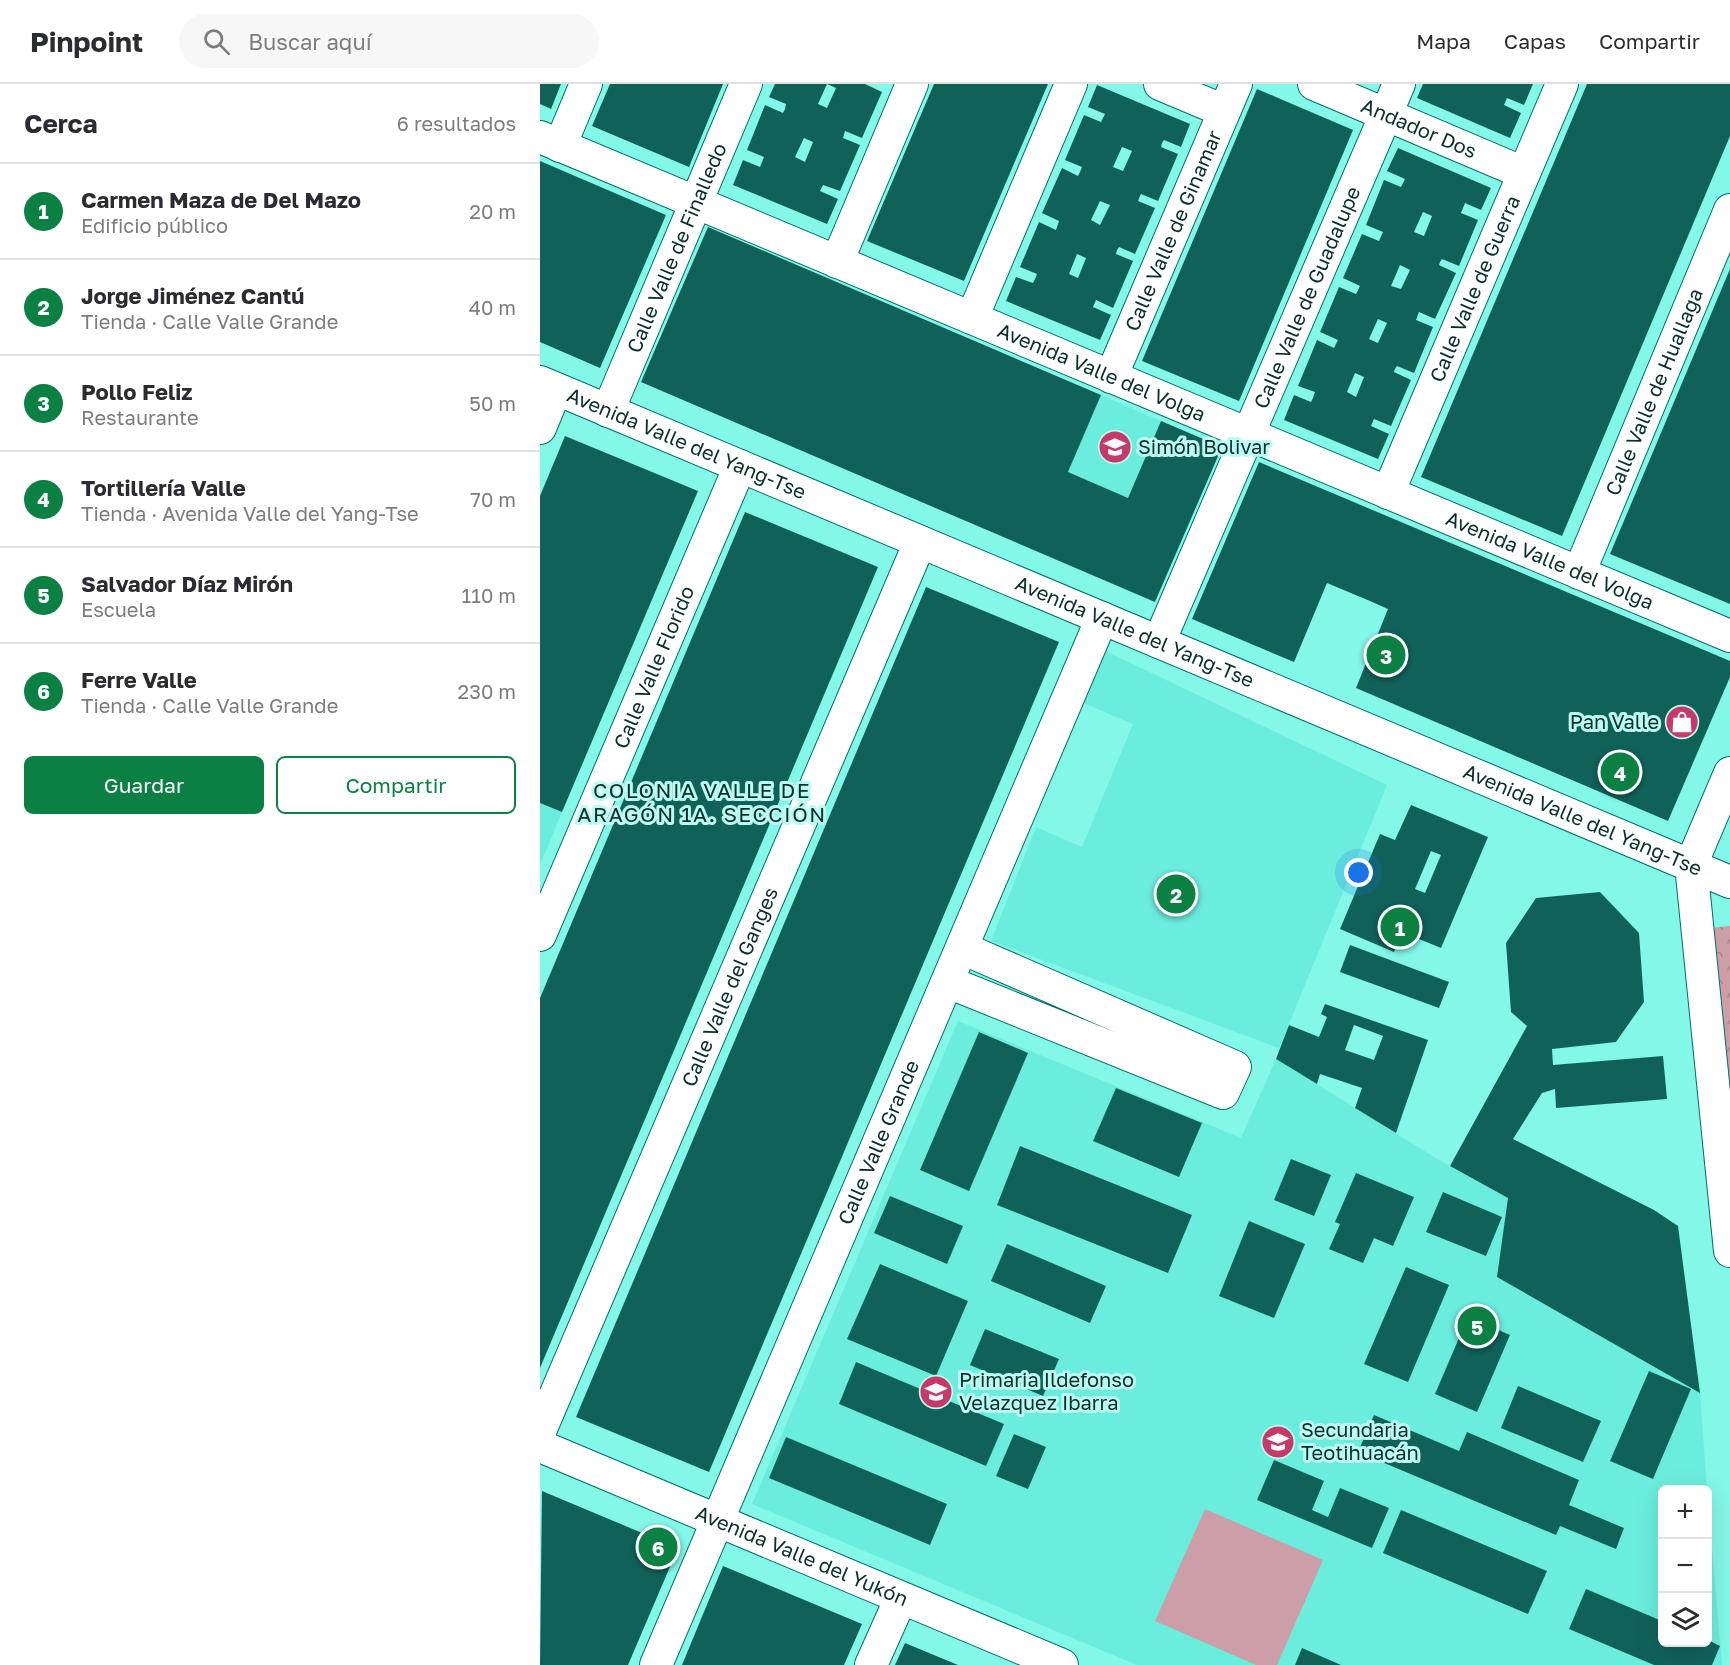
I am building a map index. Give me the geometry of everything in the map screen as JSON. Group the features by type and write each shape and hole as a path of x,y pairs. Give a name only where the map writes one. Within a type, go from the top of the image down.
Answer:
{"street":[{"path":"550,142 586,84"},
{"name":"Calle Valle de Finalledo","path":"608,411 746,84"},
{"path":"837,262 912,84"},
{"path":"972,318 1071,84"},
{"path":"1160,84 1230,98"},
{"name":"Andador Dos","path":"1314,84 1524,173"},
{"name":"Calle Valle de Guadalupe","path":"1159,642 1250,435 1399,84"},
{"name":"Calle Valle de Guerra","path":"1388,493 1562,84"},
{"name":"Calle Valle de Ginamar","path":"1111,377 1230,98"},
{"name":"Avenida Valle del Volga","path":"550,142 1730,636"},
{"name":"Calle Valle de Huallaga","path":"1579,573 1730,210"},
{"path":"540,428 548,386"},
{"name":"Avenida Valle del Yang-Tse","path":"548,386 1730,882"},
{"name":"Calle Valle Florido","path":"540,935 740,466"},
{"name":"Calle Valle del Ganges","path":"540,1431 920,542"},
{"name":"Calle Valle Grande","path":"656,1665 1102,618"},
{"path":"1730,773 1691,865 1730,1251"},
{"path":"948,982 1222,1093 1235,1067 962,948"},
{"name":"Avenida Valle del Yukón","path":"540,1446 1062,1665"},
{"path":"871,1665 901,1598"}],"shaded area":[{"name":"Simón Bolivar","path":"1101,395 1161,421 1128,498 1068,472"},
{"path":"1105,651 1387,785 1279,1048 991,941 1036,827 1082,847 1133,724 1083,703"},
{"path":"540,803 562,812 540,865"},
{"path":"958,1021 1241,1138 1276,1059 1442,1162 1508,1198 1498,1277 1700,1393 1707,1485 1658,1485 1658,1647 1712,1647 1712,1547 1722,1665 1137,1665 752,1504"}],"green space":[{"path":"1730,926 1730,1112 1709,928"},
{"path":"1205,1509 1323,1560 1277,1665 1256,1665 1155,1621"}],"building":[{"path":"540,84 561,84 551,109 540,104"},
{"path":"610,84 723,84 689,167 592,126"},
{"path":"775,84 827,84 865,84 882,92 862,138 845,131 843,138 860,145 840,191 823,185 820,191 838,199 827,224 733,185 743,160 760,167 764,157 747,150 765,105 783,113 785,109 786,104 769,97","holes":["827,84 836,88 827,108 818,104","804,138 813,142 805,162 795,157"]},
{"path":"934,84 1048,84 964,281 867,241"},
{"path":"1423,84 1533,84 1524,105 1507,98 1504,105 1521,113 1510,138 1417,98"},
{"path":"1587,84 1730,84 1730,136 1562,536 1421,477"},
{"path":"1097,85 1190,124 1181,147 1164,140 1162,143 1161,147 1178,154 1158,201 1141,194 1140,196 1138,201 1155,208 1135,254 1119,247 1117,250 1116,254 1133,261 1113,308 1096,300 1093,307 1111,315 1100,340 1006,301 1016,277 1033,283 1035,279 1037,274 1020,267 1039,222 1056,230 1059,221 1042,213 1062,168 1078,176 1080,172 1082,167 1065,160 1084,115 1101,122 1105,114 1088,107","holes":["1122,147 1132,151 1123,171 1113,167","1100,201 1110,205 1100,225 1091,220","1077,254 1086,258 1078,278 1069,274"]},
{"path":"1257,89 1353,130 1239,401 1142,361"},
{"path":"1398,148 1491,188 1481,210 1465,203 1461,213 1478,220 1459,266 1442,259 1440,262 1439,265 1456,273 1435,319 1419,312 1416,320 1433,327 1414,373 1397,366 1395,369 1394,372 1411,380 1391,426 1374,419 1371,426 1389,434 1378,459 1284,420 1294,395 1311,402 1313,398 1315,392 1298,386 1317,340 1334,348 1338,340 1320,332 1339,287 1356,294 1360,286 1343,278 1362,234 1379,241 1383,232 1366,225 1384,180 1401,187 1405,179 1387,171","holes":["1423,212 1432,216 1424,236 1414,232","1400,265 1410,270 1401,289 1391,286","1378,319 1387,323 1378,343 1369,339","1355,373 1364,377 1356,397 1347,392"]},
{"path":"540,161 666,215 600,368 540,342"},
{"path":"708,227 1101,395 1068,472 1128,498 1161,421 1222,447 1155,602 641,382"},
{"path":"1730,269 1730,604 1610,554"},
{"path":"565,436 698,491 562,812 540,803 540,496"},
{"path":"1259,462 1730,661 1730,677 1668,821 1356,688 1388,609 1370,601 1327,583 1294,662 1192,619"},
{"path":"745,512 878,567 540,1368 540,998"},
{"path":"926,587 1059,642 709,1472 576,1417"},
{"path":"1411,805 1488,837 1441,948 1402,932 1394,952 1340,929 1380,834 1395,840","holes":["1431,851 1441,855 1425,893 1415,889"]},
{"path":"1600,892 1639,933 1644,1002 1616,1042 1552,1049 1553,1065 1663,1056 1667,1099 1556,1108 1555,1089 1542,1093 1513,1139 1654,1210 1678,1226 1700,1393 1497,1277 1508,1198 1450,1166 1527,1026 1511,1012 1506,943 1536,898"},
{"path":"1350,945 1449,982 1439,1008 1340,972"},
{"path":"1325,1004 1428,1040 1396,1133 1355,1108 1362,1088 1320,1074 1317,1084 1276,1059 1289,1025 1319,1037 1327,1017 1321,1014","holes":["1354,1025 1383,1036 1374,1060 1345,1050"]},
{"path":"979,1032 1028,1053 969,1191 920,1170"},
{"path":"1116,1088 1202,1123 1179,1177 1093,1141"},
{"path":"1020,1146 1192,1215 1168,1273 997,1205"},
{"path":"1291,1159 1331,1175 1314,1216 1274,1200"},
{"path":"1356,1173 1414,1197 1393,1246 1374,1238 1363,1263 1329,1249 1340,1224 1335,1222"},
{"path":"1443,1192 1502,1217 1486,1256 1426,1232"},
{"path":"890,1196 963,1226 947,1264 874,1233"},
{"path":"1249,1221 1305,1244 1274,1318 1219,1296"},
{"path":"1007,1244 1106,1286 1090,1323 991,1281"},
{"path":"880,1264 968,1301 936,1376 847,1339"},
{"path":"1406,1267 1449,1285 1408,1382 1364,1364"},
{"path":"1468,1317 1510,1335 1477,1412 1435,1394"},
{"path":"985,1329 1059,1359 1043,1396 970,1365"},
{"path":"856,1362 1004,1424 986,1466 839,1404"},
{"path":"1649,1371 1691,1389 1653,1479 1610,1461"},
{"path":"1518,1386 1601,1421 1583,1462 1501,1428"},
{"path":"1374,1415 1459,1451 1467,1432 1579,1480 1569,1505 1624,1528 1616,1549 1560,1526 1556,1535 1358,1452"},
{"path":"1014,1434 1046,1447 1028,1489 996,1476"},
{"path":"786,1437 947,1504 930,1545 769,1478"},
{"path":"1274,1460 1324,1481 1312,1510 1328,1517 1340,1488 1389,1508 1372,1548 1257,1500"},
{"path":"542,1491 678,1548 628,1665 540,1665"},
{"path":"1401,1510 1547,1571 1528,1614 1383,1553"},
{"path":"723,1566 862,1624 844,1665 682,1665"},
{"path":"1586,1589 1658,1619 1658,1647 1712,1647 1712,1642 1720,1646 1712,1665 1654,1665 1569,1629"},
{"path":"905,1643 958,1665 895,1665"},
{"path":"1302,1648 1341,1665 1295,1665"}],"place":[{"name":"Simón Bolivar","path":"1115,447"},
{"name":"Pollo Feliz","path":"1386,655"},
{"name":"Pan Valle","path":"1682,722"},
{"name":"Tortillería Valle","path":"1620,772"},
{"name":"Jorge Jiménez Cantú","path":"1176,894"},
{"name":"Carmen Maza de Del Mazo","path":"1400,927"},
{"name":"Salvador Díaz Mirón","path":"1477,1326"},
{"name":"Primaria Ildefonso Velazquez Ibarra","path":"936,1392"},
{"name":"Secundaria Teotihuacán","path":"1278,1442"},
{"name":"Ferre Valle","path":"658,1547"}],"district":[{"name":"COLONIA VALLE DE ARAGÓN 1A. SECCIÓN","path":"702,803"}]}
